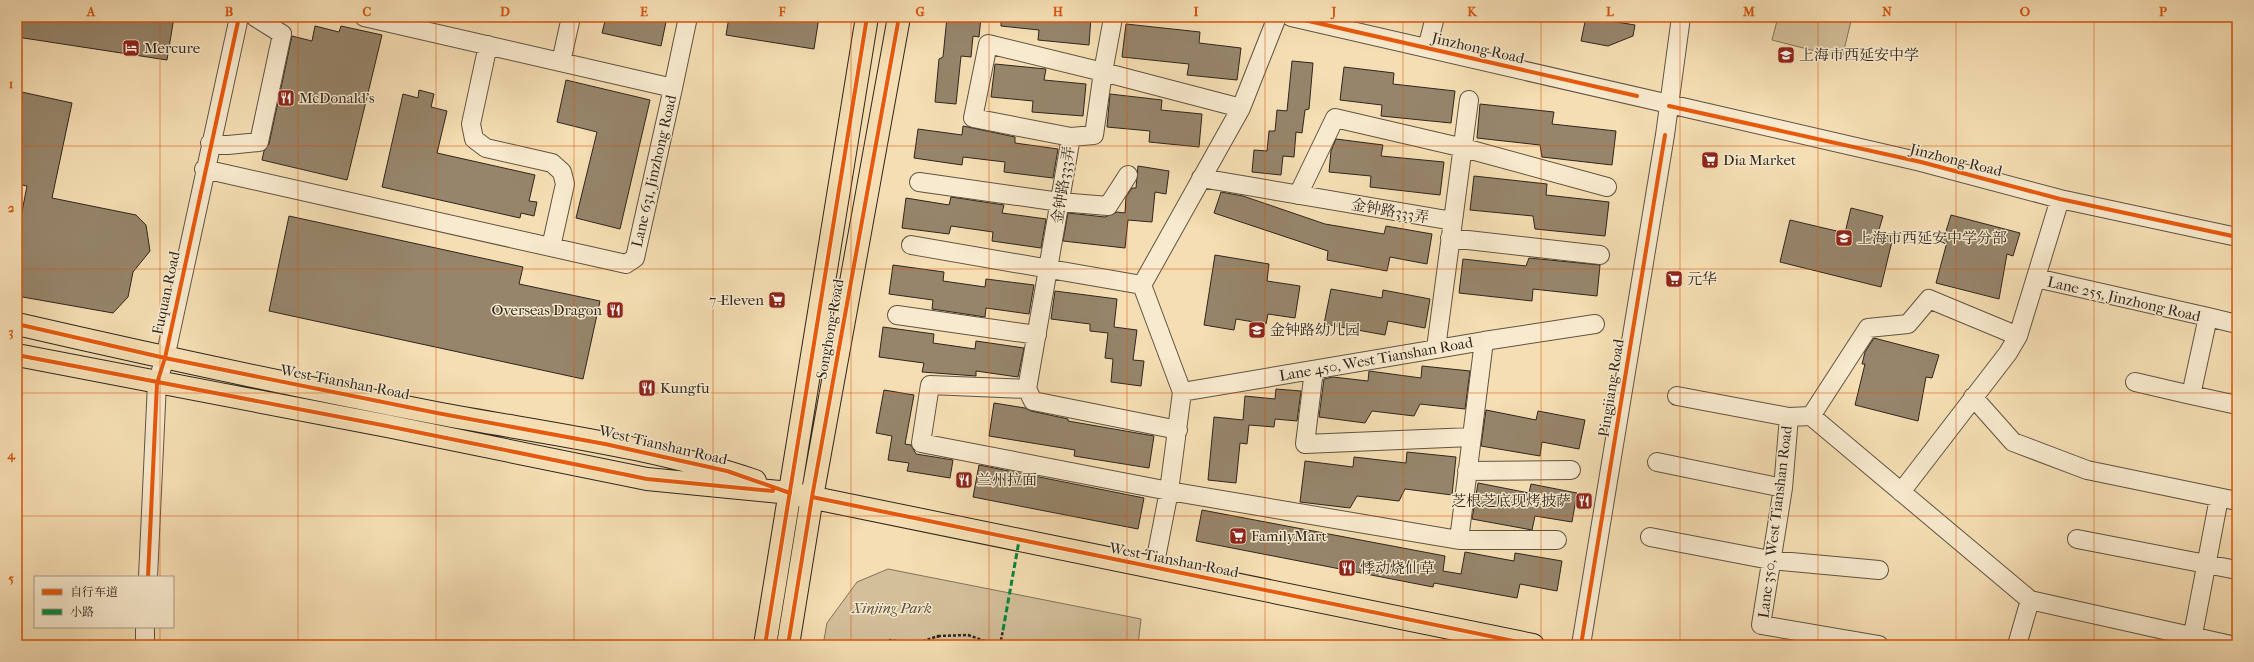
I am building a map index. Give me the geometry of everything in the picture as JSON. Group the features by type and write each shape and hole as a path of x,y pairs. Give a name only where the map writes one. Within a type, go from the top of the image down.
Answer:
{"main road":[{"name":"Songhong Road","path":"765,645 867,17"},
{"name":"Songhong Road","path":"788,645 812,497 898,17"},
{"name":"West Tianshan Road","path":"17,324 165,358 437,413 606,444 726,471 790,493"},
{"name":"West Tianshan Road","path":"17,355 387,426 646,479 790,493 812,497 1533,645"}],"street":[{"name":"Fuquan Road","path":"148,576 157,383 165,358 204,170 239,17"},
{"name":"Lane 631, Jinzhong Road","path":"364,17 672,88"},
{"path":"561,62 571,17"},
{"name":"Lane 631, Jinzhong Road","path":"204,170 626,264 635,258 688,17"},
{"path":"1154,568 1169,491 1182,392 1142,285 1241,108 1277,17"},
{"name":"Jinzhong Road","path":"1291,17 1637,96 1669,106 1922,162 2060,199 2237,237"},
{"path":"1427,48 1434,17"},
{"name":"Pingjiang Road","path":"1581,645 1669,106 1681,17"},
{"path":"1103,72 1113,18"},
{"path":"210,143 228,145 251,127 266,57 262,22"},
{"path":"1071,137 973,118 988,44 1241,108"},
{"path":"488,45 471,124 474,139 486,148 552,163 562,172 565,184 551,247"},
{"name":"金钟路333弄","path":"1048,268 1071,137 1094,135 1103,72"},
{"path":"1436,348 1464,148 1469,100"},
{"path":"1298,195 1335,118 1464,148 1607,187"},
{"path":"919,182 1060,202 1108,206 1128,175"},
{"name":"金钟路333弄","path":"1202,178 1298,195 1452,230 1600,255"},
{"name":"Lane 255, Jinzhong Road","path":"1973,397 2008,353 2018,336 2060,199"},
{"path":"911,245 1142,285"},
{"path":"1048,268 1027,389 1033,401 1178,430"},
{"name":"Lane 255, Jinzhong Road","path":"2036,278 2208,317 2191,395"},
{"path":"1811,416 1868,328 1908,324 1929,299 2018,336"},
{"path":"897,315 1037,335"},
{"path":"2208,317 2237,324"},
{"path":"1484,341 1595,324"},
{"name":"Lane 450, West Tianshan Road","path":"1182,392 1484,341 1459,540"},
{"path":"1314,370 1305,444 1471,437"},
{"path":"2135,382 2237,405"},
{"path":"1027,389 930,385 921,443 1169,491 1459,540 1557,540"},
{"path":"1677,396 1789,417"},
{"path":"1901,492 1973,397 2013,442 2087,470 2237,501"},
{"name":"Lane 350, West Tianshan Road","path":"1879,645 1761,625 1770,560 1783,488 1789,417 1811,416 2030,600 2192,641 2231,645"},
{"path":"1656,462 1783,488"},
{"path":"1467,471 1572,470"},
{"path":"2192,641 2208,565 2219,498"},
{"path":"1650,537 1770,560 1879,570"},
{"path":"2077,539 2237,570"},
{"path":"2017,645 2030,600"},
{"path":"144,645 145,628"}],"path":[{"path":"1000,645 1003,630"},
{"path":"886,645 890,640 915,644 938,636 968,635 996,645"},
{"path":"937,645 938,636"},
{"path":"1012,645 1022,645"}],"green space":[{"path":"1778,17 1852,17 1842,58 1772,40"},
{"name":"Xinjing Park","path":"888,569 1141,619 1138,645 823,645 827,623 857,582"}],"building":[{"name":"Mercure","path":"17,17 174,17 167,60 17,37"},
{"path":"606,17 667,17 661,46 602,33"},
{"path":"729,17 819,17 814,49 726,35"},
{"path":"947,17 981,17 979,37 973,36 971,57 961,56 956,104 935,102 939,59 943,57"},
{"path":"1001,17 1091,17 1089,45 1038,40 1039,30 1001,26"},
{"path":"1586,17 1635,25 1633,36 1608,46 1581,41"},
{"path":"1126,24 1200,32 1199,43 1241,48 1237,80 1187,75 1189,64 1122,57"},
{"path":"315,26 339,32 341,26 382,35 347,180 262,160 264,151 269,144 292,36 312,41"},
{"path":"1292,61 1313,63 1309,109 1305,110 1302,133 1296,132 1294,157 1283,156 1281,175 1252,172 1254,150 1267,151 1269,131 1275,131 1277,110 1287,111"},
{"path":"995,64 1046,69 1044,80 1086,84 1083,116 1032,112 1033,101 991,97"},
{"path":"1344,67 1394,73 1393,84 1455,91 1451,123 1381,116 1382,105 1340,100"},
{"path":"566,80 650,100 620,229 576,218 597,132 557,122"},
{"path":"419,90 434,94 431,107 447,111 437,153 535,175 529,201 537,202 534,216 521,213 520,218 382,187 403,94 418,98"},
{"path":"17,91 72,103 52,198 136,215 146,225 150,251 133,272 128,297 113,313 17,296 17,237 27,186 17,184"},
{"path":"1110,94 1162,100 1161,110 1202,114 1199,147 1149,142 1150,131 1107,127"},
{"path":"1480,104 1554,112 1552,124 1616,131 1612,165 1542,157 1540,145 1477,138"},
{"path":"963,126 1015,137 1015,143 1058,149 1053,178 1004,172 1005,162 963,157 962,165 914,158 918,129 962,135"},
{"path":"1336,139 1383,145 1381,156 1444,162 1440,195 1370,187 1371,176 1329,172 1331,151"},
{"path":"1138,166 1169,171 1166,194 1155,192 1152,222 1128,220 1125,248 1063,241 1068,213 1105,217 1117,212 1125,213 1126,197 1132,188 1136,188"},
{"path":"1474,176 1547,184 1546,195 1609,202 1605,236 1535,229 1533,216 1470,210"},
{"path":"1221,192 1243,196 1325,224 1384,234 1386,226 1432,234 1427,264 1390,257 1387,271 1327,260 1328,251 1214,213"},
{"path":"951,197 1004,205 1002,213 1046,219 1041,248 992,241 993,232 951,226 949,234 902,228 906,198 949,205"},
{"path":"1851,208 1883,216 1878,233 1893,237 1881,287 1780,262 1790,220 1845,233"},
{"path":"1951,215 2020,233 2013,256 2007,254 1999,299 1936,283 1947,242 1943,241"},
{"path":"289,216 523,267 519,284 600,301 583,379 269,311"},
{"path":"1215,255 1269,264 1267,281 1300,286 1295,318 1268,314 1266,324 1236,319 1234,330 1204,325"},
{"path":"1529,258 1600,265 1597,296 1533,289 1532,301 1459,293 1463,259 1526,266"},
{"path":"893,265 944,272 943,281 985,287 986,279 1034,285 1029,314 986,308 985,317 932,309 933,300 889,294"},
{"path":"1331,289 1382,298 1383,290 1430,299 1425,328 1388,321 1385,335 1324,324"},
{"path":"1055,291 1117,299 1114,327 1137,330 1133,360 1144,361 1141,386 1111,382 1113,359 1105,358 1108,333 1090,331 1090,324 1051,319"},
{"path":"883,327 934,334 933,343 975,349 976,341 1024,348 1018,377 976,371 976,376 922,372 924,363 879,357"},
{"path":"1874,338 1939,355 1932,378 1926,377 1918,421 1855,405 1865,364 1862,364 1865,352"},
{"path":"1422,366 1470,371 1465,409 1420,404 1414,416 1372,411 1365,423 1319,417 1324,379 1333,377 1368,381 1369,371 1421,378"},
{"path":"1276,389 1301,391 1297,421 1275,419 1274,427 1249,425 1247,444 1240,443 1236,483 1208,480 1214,417 1243,420 1245,396 1275,399"},
{"path":"884,390 914,395 905,444 911,445 916,454 953,460 950,478 907,471 909,463 888,460 892,436 876,433"},
{"path":"994,403 1025,408 1031,411 1068,419 1068,421 1154,436 1149,468 1074,456 1075,450 989,436"},
{"path":"1486,410 1536,420 1538,411 1585,420 1579,449 1542,442 1540,456 1481,446"},
{"path":"1407,452 1456,457 1452,495 1405,489 1399,501 1357,496 1350,508 1300,502 1305,461 1353,467 1354,457 1406,463"},
{"path":"979,465 1144,498 1138,529 973,497"},
{"path":"1478,483 1529,493 1531,484 1577,493 1572,522 1535,516 1532,530 1472,519"},
{"path":"1202,510 1445,556 1443,571 1461,574 1465,552 1514,561 1515,553 1562,561 1557,591 1520,584 1517,598 1434,583 1433,587 1196,541"}],"marked path":[{"path":"1003,630 1019,541"}],"cycle path":[{"path":"148,576 157,383 165,358 239,17"},
{"path":"765,645 867,17"},
{"path":"788,645 812,497 899,17"},
{"path":"1291,17 1637,96"},
{"path":"1669,106 1921,162 2060,199 2237,237"},
{"path":"1581,645 1665,135"},
{"path":"17,324 165,358 437,413 605,444 727,471 790,493"},
{"path":"17,355 387,426 647,479 773,491"},
{"path":"812,497 1533,645"}],"place":[{"name":"Mercure","path":"131,48"},
{"name":"上海市西延安中学","path":"1786,55"},
{"name":"McDonald's","path":"286,98"},
{"name":"Dia Market","path":"1710,160"},
{"name":"上海市西延安中学分部","path":"1844,238"},
{"name":"元华","path":"1674,279"},
{"name":"7-Eleven","path":"777,300"},
{"name":"Overseas Dragon","path":"615,310"},
{"name":"金钟路幼儿园","path":"1257,330"},
{"name":"Kungfu","path":"647,388"},
{"name":"兰州拉面","path":"964,480"},
{"name":"芝根芝底现烤披萨","path":"1584,501"},
{"name":"FamilyMart","path":"1238,536"},
{"name":"悸动烧仙草","path":"1347,568"}]}
